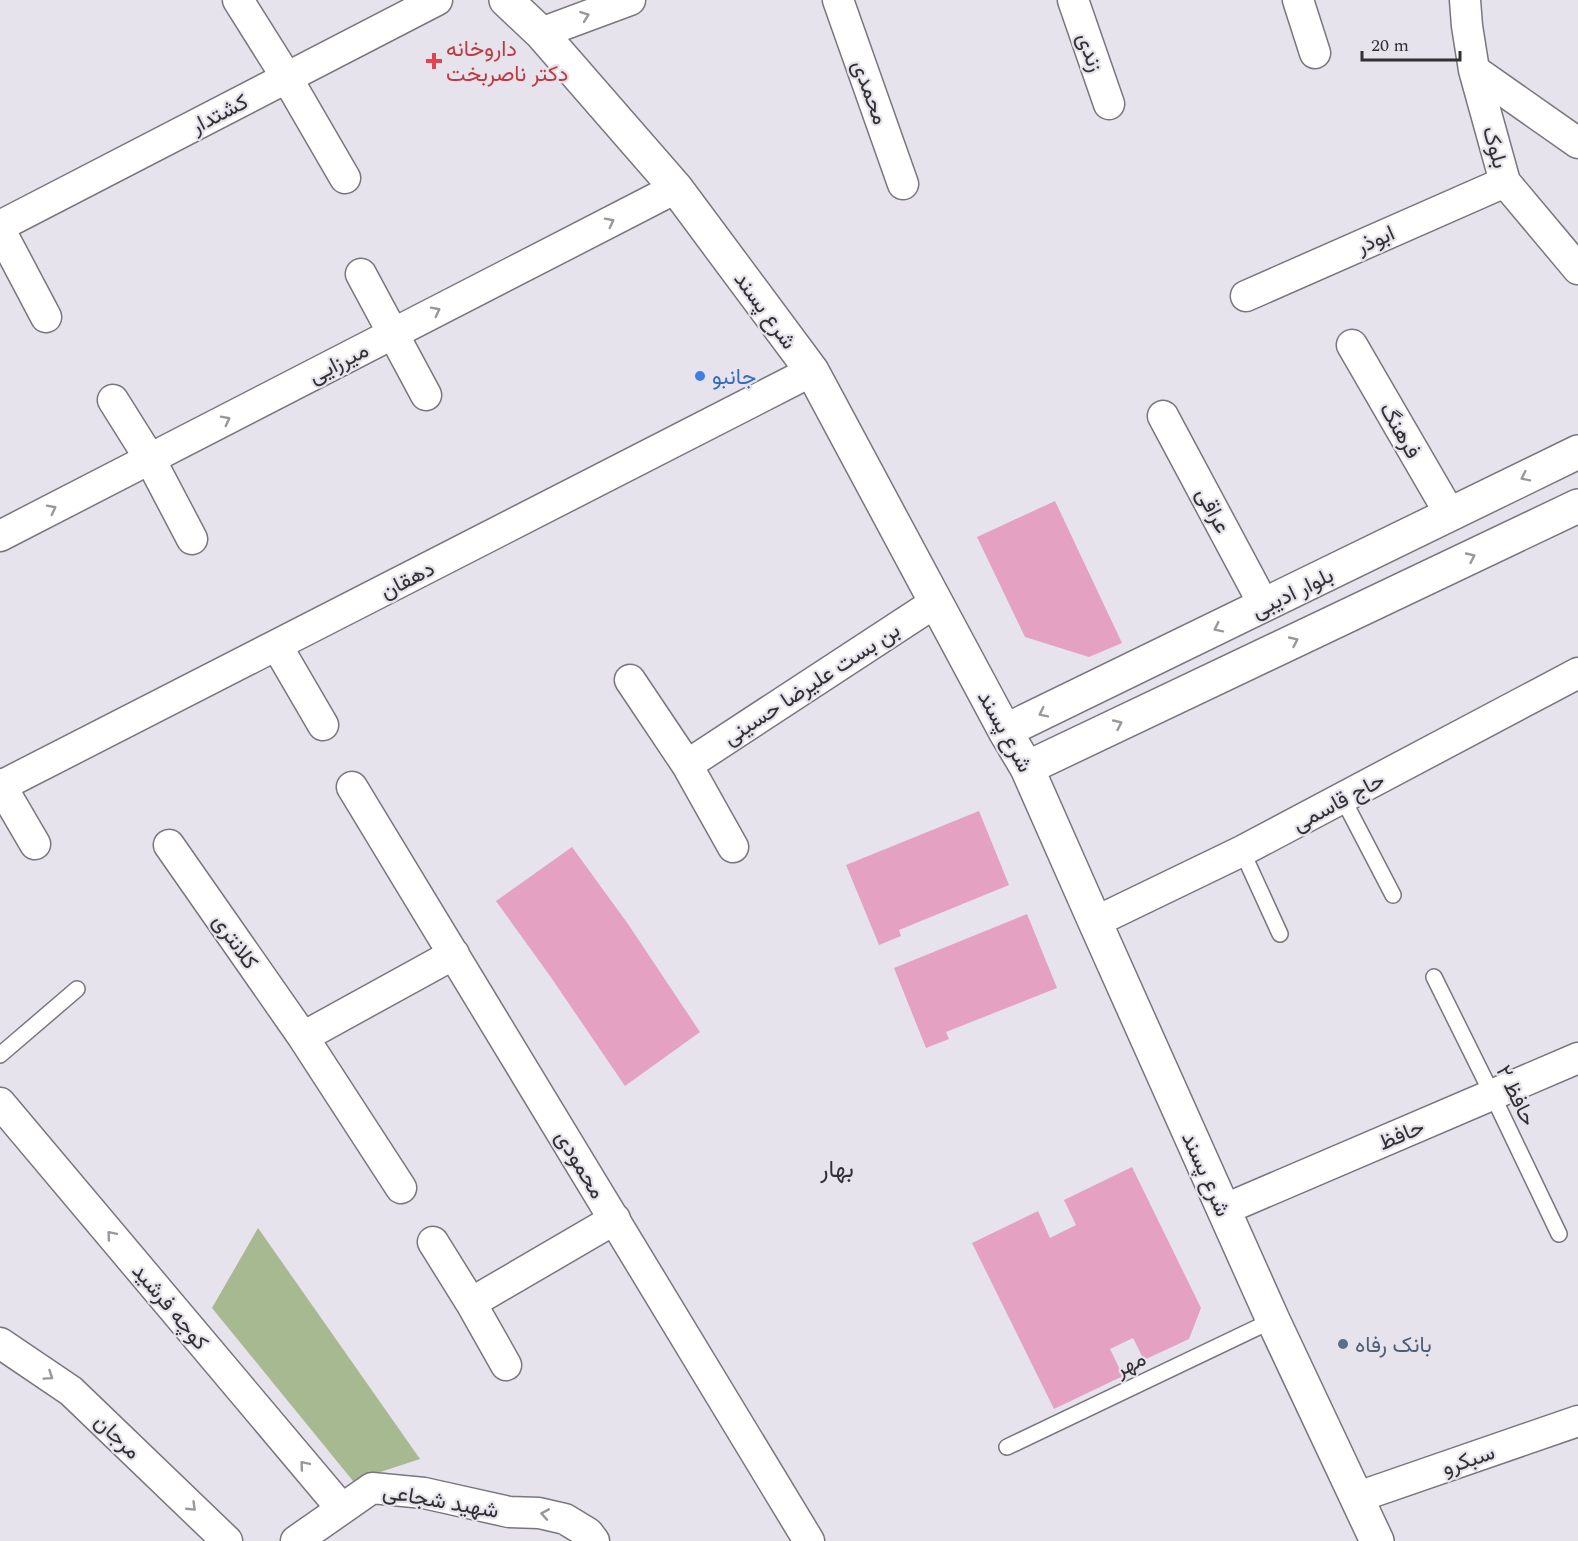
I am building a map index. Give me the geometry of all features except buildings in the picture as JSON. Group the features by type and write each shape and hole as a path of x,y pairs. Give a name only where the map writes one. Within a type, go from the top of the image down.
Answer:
{"main road":[{"name":"شرع پسند","path":"506,0 541,33 676,188 812,371 1005,731 1028,768 1223,1210 1377,1541"},
{"name":"بلوار ادیبی","path":"1005,731 1578,452"},
{"name":"بلوار ادیبی","path":"1028,768 1578,506"}],"street":[{"path":"238,0 287,78 345,178"},
{"name":"کشتدار","path":"0,228 437,0"},
{"path":"541,33 630,0"},
{"name":"محمدی","path":"838,0 903,184"},
{"name":"زندی","path":"1073,0 1109,104"},
{"path":"1298,0 1315,53"},
{"name":"بلوک","path":"1465,0 1474,70 1505,182 1578,269"},
{"path":"1474,70 1578,142"},
{"name":"ابوذر","path":"1245,296 1505,182"},
{"name":"میرزایی","path":"0,536 676,188"},
{"path":"0,228 46,317"},
{"path":"361,274 426,395"},
{"name":"فرهنگ","path":"1352,345 1450,514"},
{"name":"دهقان","path":"1,785 812,371"},
{"path":"114,400 150,459 192,539"},
{"name":"عراقی","path":"1163,416 1264,605"},
{"name":"بن بست علیرضا حسینی","path":"687,765 936,602"},
{"path":"277,646 323,725"},
{"name":"حاج قاسمی","path":"1095,922 1242,852 1578,673"},
{"path":"630,680 687,765 733,847"},
{"path":"1,785 35,844"},
{"name":"محمودی","path":"352,787 809,1541"},
{"name":"کلانتری","path":"169,845 303,1037 401,1188"},
{"path":"303,1037 454,954"},
{"name":"حافظ","path":"1223,1210 1578,1058"},
{"name":"كوچه فرشيد","path":"0,1102 342,1509"},
{"path":"471,1304 615,1220"},
{"path":"433,1242 506,1365"},
{"name":"مرجان","path":"0,1343 71,1391 227,1541"},
{"name":"سبکرو","path":"1358,1497 1578,1420"},
{"name":"شهید شجاعی","path":"296,1541 372,1488 424,1492 509,1512 539,1513 565,1519 588,1533 594,1541"}],"lane":[{"path":"1343,799 1393,895"},
{"path":"1242,852 1280,934"},
{"name":"۲ حافظ","path":"1434,977 1559,1234"},
{"path":"0,1055 77,989"},
{"name":"مهر","path":"1007,1447 1273,1320"}],"green space":[{"path":"258,1228 420,1459 353,1481 212,1308"}],"place":[{"name":"داروخانه دکتر ناصربخت","path":"434,61"},
{"name":"جانبو","path":"700,376"},
{"name":"بانک رفاه","path":"1343,1344"}],"district":[{"name":"بهار","path":"837,1169"}]}
